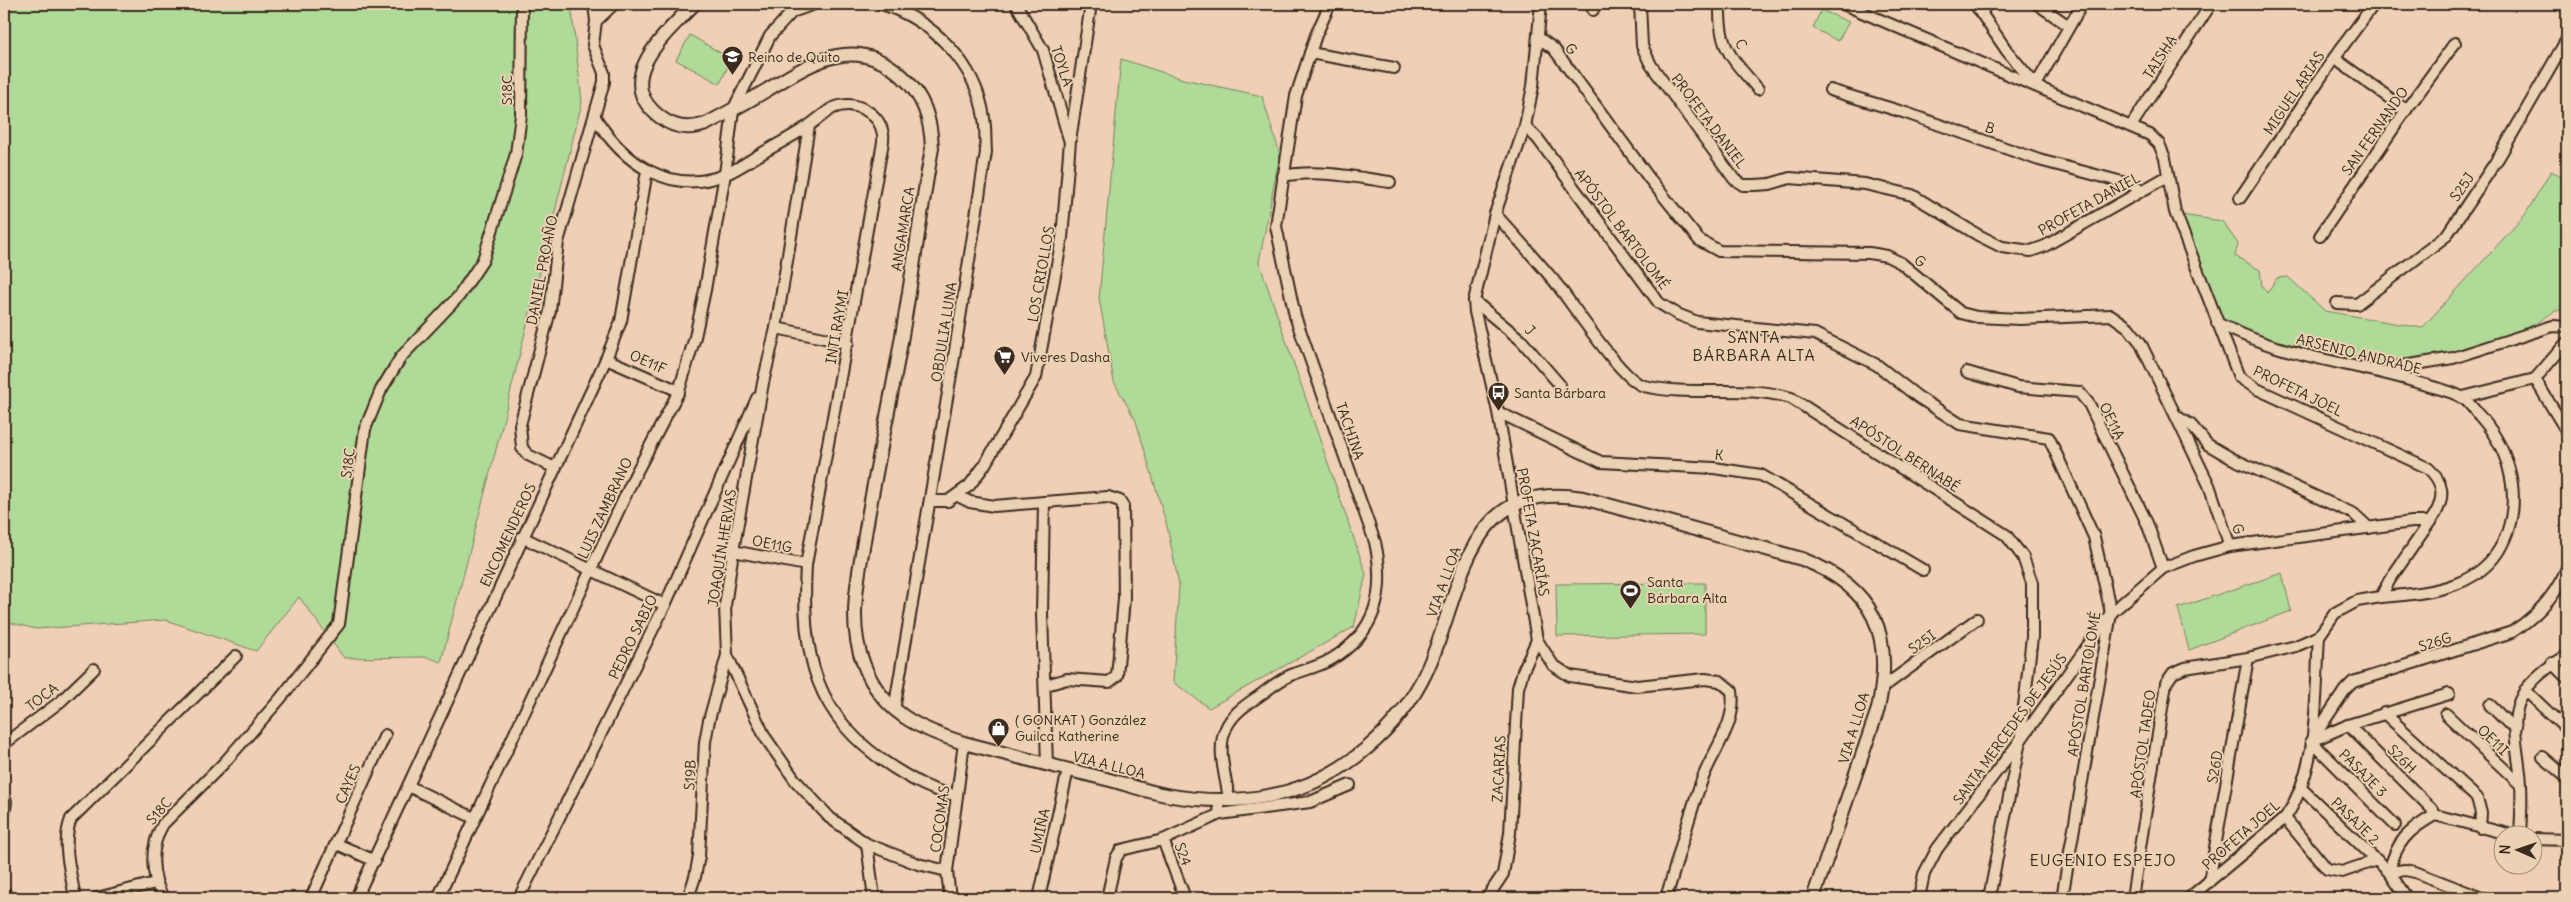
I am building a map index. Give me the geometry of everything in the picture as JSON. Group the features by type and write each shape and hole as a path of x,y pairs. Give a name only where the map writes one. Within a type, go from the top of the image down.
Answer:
{"street":[{"name":"S18C","path":"163,898 155,883 153,851 156,836 162,824 224,763 280,699 339,624 365,429 382,390 401,358 459,296 483,260 516,154 521,114 522,4"},
{"name":"DANIEL PROAÑO","path":"555,468 528,455 522,448 520,425 550,311 558,242 604,82 604,73 593,46 592,33 596,21 594,4"},
{"path":"596,21 614,4"},
{"name":"ANGAMARCA","path":"694,4 644,62 639,77 641,91 654,111 669,123 677,126 700,126 733,110 810,63 834,56 850,55 874,60 896,71 910,84 924,104 929,118 932,148 899,352 875,470 854,606 858,647 865,666 874,685 894,710 920,728 964,743"},
{"path":"733,110 770,36 792,12 814,4"},
{"name":"OBDULIA LUNA","path":"882,4 918,21 940,36 962,60 977,92 984,117 986,152 930,501 894,710"},
{"name":"TOYLA","path":"1016,4 1043,50 1070,141"},
{"name":"LOS CRIOLLOS","path":"958,496 984,466 1036,377 1062,238 1070,141 1091,4"},
{"name":"TACHINA","path":"1220,814 1224,800 1222,750 1226,728 1237,712 1288,676 1330,660 1362,636 1374,612 1380,587 1379,562 1375,542 1293,307 1276,226 1296,96 1310,53 1330,4"},
{"name":"PROFETA ZACARÍAS","path":"1541,4 1533,86 1525,126 1495,214 1474,300 1475,312 1498,412 1537,640 1553,665 1570,676 1605,683 1637,686 1705,679 1720,682 1732,690 1734,704 1732,717 1702,779 1666,898"},
{"name":"PROFETA DANIEL","path":"1640,4 1642,46 1651,65 1734,179 1743,185 1770,184 1790,178 1865,184 1912,195 1978,235 2002,247 2031,251 2045,246 2168,176"},
{"name":"C","path":"1720,4 1720,29 1728,52 1758,89"},
{"path":"1843,4 2150,135 2159,144 2168,176"},
{"path":"1976,4 2007,51 2036,85"},
{"path":"1981,14 1987,4"},
{"path":"2037,4 2069,26"},
{"path":"2036,85 2082,4"},
{"name":"TAISHA","path":"2132,126 2212,4"},
{"name":"MIGUEL ARIAS","path":"2240,198 2334,58 2374,4"},
{"name":"G","path":"1539,38 1554,50 1649,178 1698,240 1707,247 1719,251 1850,252 1887,256 1901,263 1961,313 1977,317 2020,319 2111,316 2128,327 2140,342 2209,485 2230,546"},
{"name":"S25J","path":"2337,303 2357,304 2446,236 2499,157 2567,39"},
{"name":"SAN FERNANDO","path":"2320,236 2406,110 2455,43"},
{"path":"1310,53 1394,68"},
{"path":"2334,58 2406,110"},
{"name":"B","path":"1830,90 1906,113 2039,160 2130,184 2142,190"},
{"name":"INTI RAYMI","path":"595,118 608,138 625,156 647,171 680,180 698,180 726,174 809,126 836,107 853,105 867,110 878,120 883,135 848,343 806,565 804,606 812,667 829,706 852,735 874,755 924,785 957,795"},
{"name":"LUIS ZAMBRANO","path":"438,898 634,475 679,391 695,337 726,174 733,110"},
{"name":"JOAQUÍN HERVAS","path":"809,126 776,328 763,383 733,551 725,606 727,655 765,737 795,780 830,818 867,844 918,864 947,872"},
{"name":"APÓSTOL BARTOLOMÉ","path":"1525,126 1538,139 1659,303 1676,314 1697,322 1815,334 1877,365 1918,397 1960,424 2049,438 2094,537 2111,613 2103,672 2062,898"},
{"name":"ENCOMENDEROS","path":"356,898 375,861 522,536 606,359 621,321 647,171"},
{"path":"1283,176 1296,174 1326,175 1390,182"},
{"name":"PROFETA JOEL","path":"2168,176 2175,212 2239,377 2246,383 2428,468 2438,477 2442,489 2441,502 2428,522"},
{"name":"APÓSTOL BERNABÉ","path":"1495,214 1556,283 1614,361 1641,385 1680,390 1771,392 1791,398 2006,535 2023,557 2032,583 2032,637 2020,741 1989,898"},
{"name":"J","path":"1474,300 1521,340 1560,385"},
{"name":"ARSENIO ANDRADE","path":"2217,323 2282,349 2386,372 2463,397 2487,423 2502,448 2511,474 2514,498 2510,523 2504,542 2493,559 2478,574 2464,582 2412,594 2380,597"},
{"path":"2386,372 2397,367 2453,358 2553,326 2567,327"},
{"path":"776,328 848,343"},
{"path":"2463,397 2535,379 2567,342"},
{"name":"OE11F","path":"606,359 679,391"},
{"name":"OE11A","path":"1967,372 2018,386 2079,392 2089,404 2146,523 2163,568"},
{"path":"2535,379 2567,432"},
{"name":"PEDRO SABIO","path":"519,898 665,605 763,383"},
{"name":"K","path":"1498,412 1601,462 1714,468 1761,474 1923,570"},
{"path":"2176,416 2191,426 2207,444 2231,458 2354,514 2369,528"},
{"path":"930,501 948,501 958,496 981,505 1108,497 1120,501 1124,512 1124,599 1117,676 1109,682 1067,679 1046,684"},
{"name":"VIA A LLOA","path":"964,743 1166,795 1224,800 1270,796 1300,787 1334,770 1365,751 1382,736 1405,707 1422,681 1475,543 1496,516 1515,503 1546,496 1583,498 1802,559 1826,568 1847,583 1876,619 1884,654 1883,687 1878,709 1813,898"},
{"path":"1044,502 1042,614 1046,684 1046,765"},
{"path":"2319,636 2335,613 2357,601 2380,597 2428,522"},
{"name":"SANTA MERCEDES DE JESÚS","path":"1919,898 1924,874 1937,849 2020,741 2111,613 2163,568 2194,556 2230,546 2428,522"},
{"path":"522,536 592,568 665,605"},
{"name":"OE11G","path":"733,551 806,565"},
{"name":"S26G","path":"2311,741 2353,682 2512,632 2530,620 2547,602 2562,580 2567,568"},
{"name":"S25I","path":"1883,687 1977,619"},
{"name":"PROFETA JOEL","path":"2189,898 2285,818 2302,789 2311,741 2319,636"},
{"name":"APÓSTOL TADEO","path":"2132,898 2166,683 2178,670 2248,658 2296,646 2319,636"},
{"name":"ZACARIAS","path":"1487,898 1503,874 1510,833 1518,688 1523,671 1537,640"},
{"name":"S19B","path":"688,898 699,856 709,720 727,655"},
{"path":"75,898 66,847 66,831 71,819 236,656"},
{"path":"2520,824 2522,785 2516,727 2519,700 2525,690 2552,664 2567,656"},
{"name":"S26D","path":"2209,882 2248,658"},
{"path":"2552,664 2567,678"},
{"name":"TOCA","path":"4,744 62,701 94,669"},
{"path":"2525,690 2567,730"},
{"path":"2311,741 2348,725 2449,694"},
{"path":"2490,705 2508,723 2516,727"},
{"path":"2384,713 2477,798 2481,812 2480,828"},
{"name":"OE11I","path":"2446,714 2522,785"},
{"name":"S26H","path":"2348,725 2431,808 2435,815"},
{"name":"CAYES","path":"311,898 337,844 384,735"},
{"name":"PASAJE 3","path":"2311,741 2395,825"},
{"name":"COCOMAS","path":"950,898 947,872 964,743"},
{"path":"2543,757 2567,778"},
{"name":"UMIÑA","path":"1039,898 1068,770"},
{"path":"1163,840 1220,814 1310,802 1350,785"},
{"path":"408,786 474,818"},
{"name":"PASAJE 2","path":"2302,789 2389,872 2407,898"},
{"path":"4,819 6,801"},
{"path":"2482,898 2415,872 2405,870 2389,872 2394,850 2399,842 2420,823 2435,815 2494,831"},
{"path":"2285,818 2327,869 2342,872 2377,860"},
{"path":"2544,839 2567,840"},
{"name":"S24","path":"1107,898 1116,858 1121,850 1130,846 1163,840 1185,898"},
{"path":"337,844 375,861"},
{"path":"867,844 874,898"},
{"path":"97,898 155,883"},
{"path":"4,891 6,898"}],"green space":[{"path":"4,4 571,4 582,102 501,430 441,662 427,657 344,658 299,597 256,651 166,620 36,629 4,621"},
{"path":"1821,10 1849,22 1838,41 1813,28"},
{"path":"690,35 731,59 720,84 676,60"},
{"path":"1121,59 1183,79 1262,96 1280,154 1259,262 1366,574 1354,627 1209,708 1173,682 1179,585 1167,526 1136,421 1114,382 1099,298"},
{"path":"2551,171 2567,179 2567,309 2556,311 2530,328 2491,343 2442,357 2399,360 2385,368 2354,356 2283,343 2250,334 2219,318 2181,215 2222,221 2238,244 2235,256 2260,270 2262,286 2267,293 2277,278 2288,277 2325,311 2422,328 2525,215"},
{"path":"2282,573 2291,611 2189,650 2178,608"},
{"name":"Santa Bárbara Alta","path":"1705,583 1705,634 1557,636 1556,584"}],"place":[{"name":"Reino de Quito","path":"732,76"},
{"name":"Víveres Dasha","path":"1005,376"},
{"name":"Santa Bárbara","path":"1498,412"},
{"name":"Santa Bárbara Alta","path":"1631,609"},
{"name":"( GONKAT ) González Guilca Katherine","path":"999,747"}],"district":[{"name":"SANTA BÁRBARA ALTA","path":"1754,346"},
{"name":"EUGENIO ESPEJO","path":"2103,860"}]}
